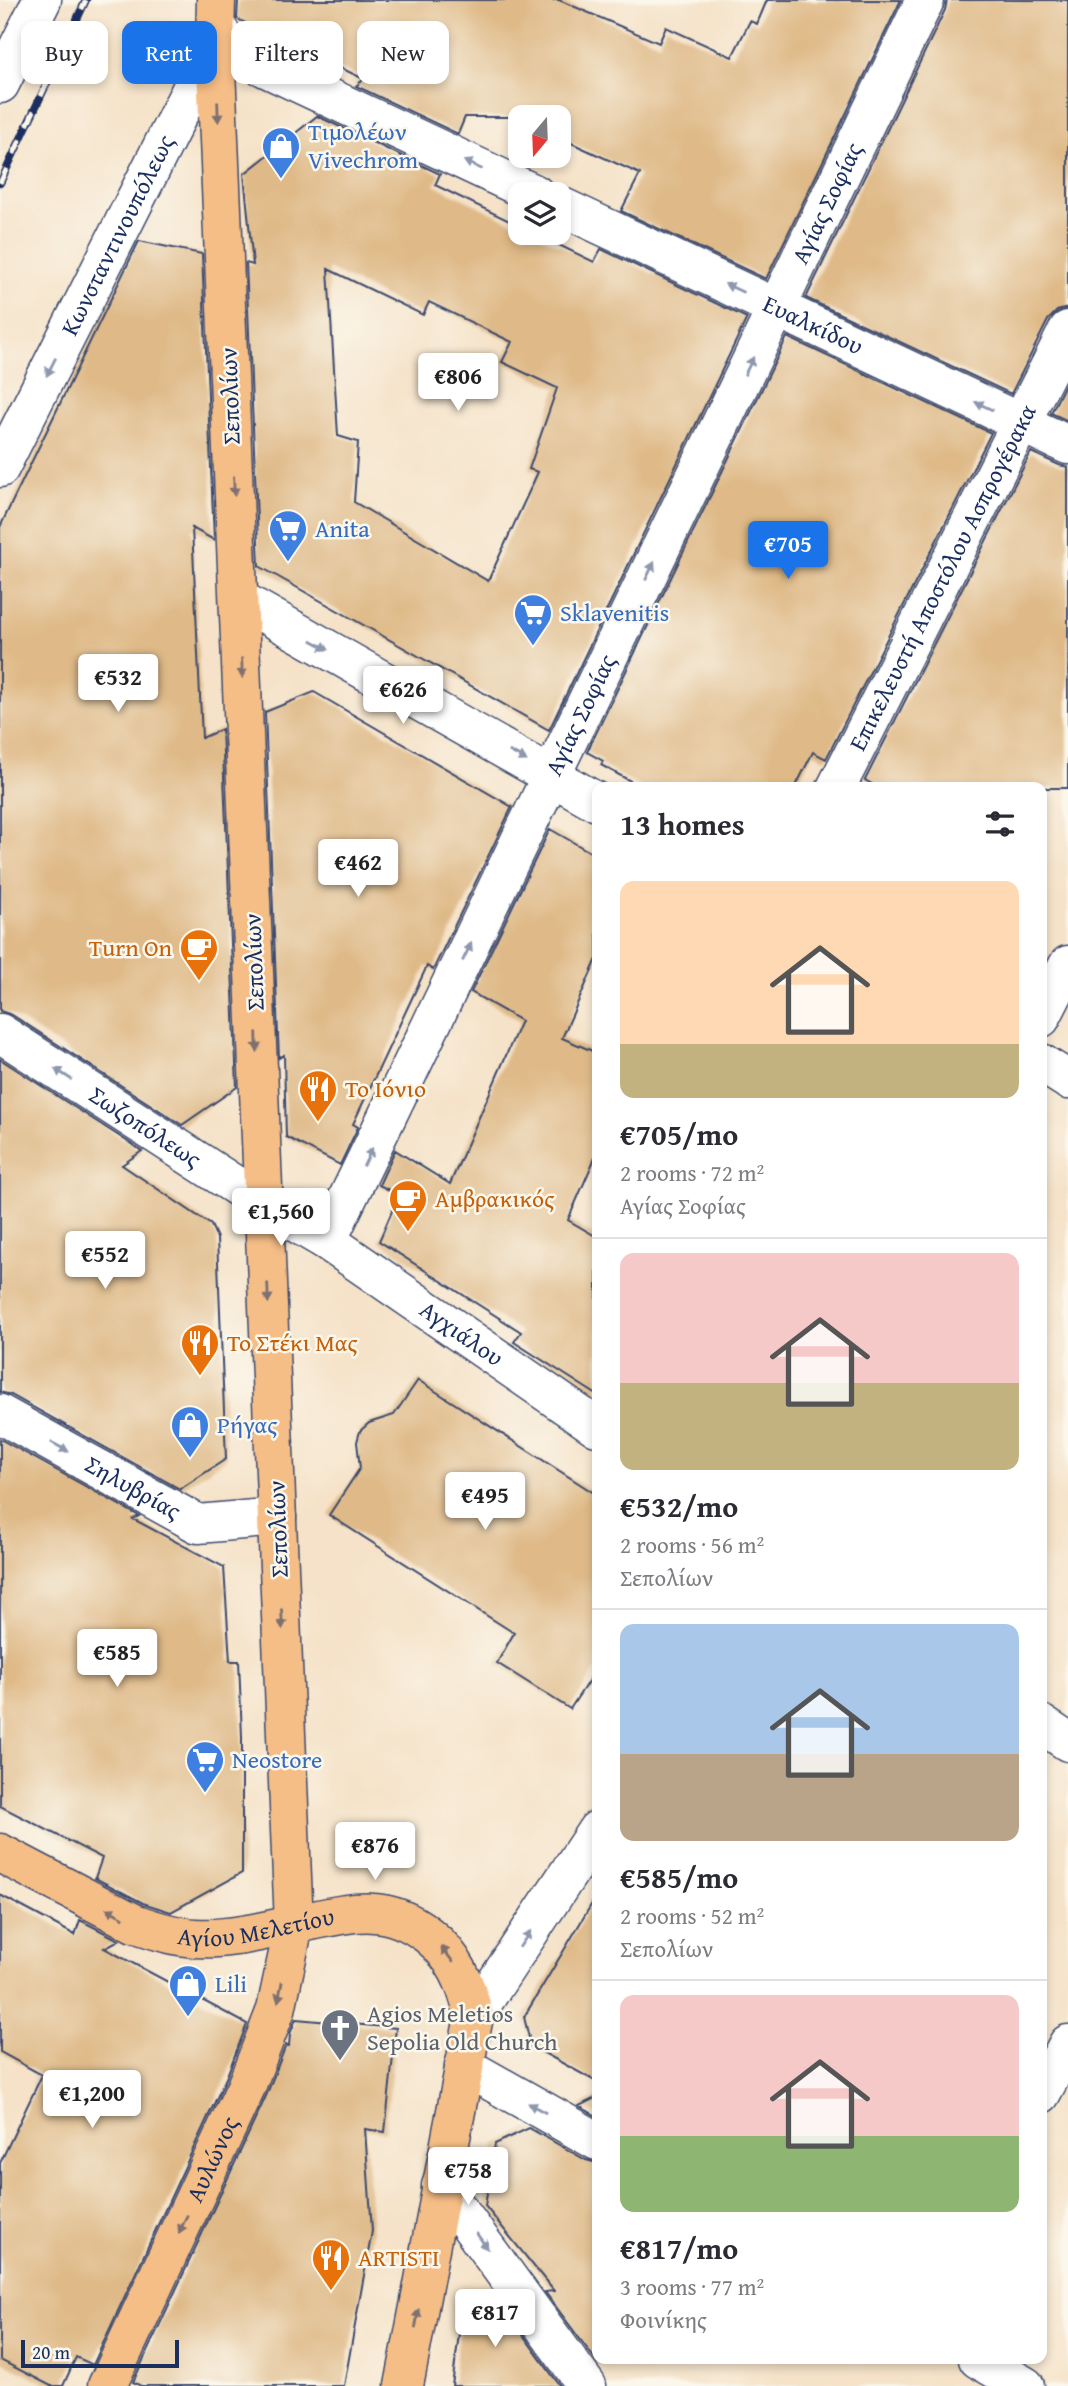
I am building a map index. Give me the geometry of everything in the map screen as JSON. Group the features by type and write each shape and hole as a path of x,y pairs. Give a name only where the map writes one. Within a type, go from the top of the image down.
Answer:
{"main road":[{"name":"Σεπολίων","path":"216,0 216,21"},
{"name":"Σεπολίων","path":"217,84 294,1925"},
{"name":"Αγίου Μελετίου","path":"0,1853 134,1923 187,1937 211,1938 364,1911 405,1920 440,1945 453,1960 463,1978 474,2016"},
{"name":"Αυλώνος","path":"107,2386 246,2087 276,2010 294,1925"},
{"path":"404,2386 474,2016"}],"street":[{"path":"0,85 42,0"},
{"name":"Κωνσταντινουπόλεως","path":"217,39 234,0"},
{"name":"Αγίας Σοφίας","path":"327,1241 925,0"},
{"path":"217,45 509,182"},
{"name":"Κωνσταντινουπόλεως","path":"0,468 195,84"},
{"name":"Ευαλκίδου","path":"571,211 1068,445"},
{"name":"Επικελευστή Αποστόλου Ασπρογέρακα","path":"839,782 1068,330"},
{"path":"239,599 592,799"},
{"path":"1047,1006 1068,965"},
{"name":"Σωζοπόλεως","path":"0,1033 264,1204 327,1241"},
{"path":"1047,1067 1068,1080"},
{"name":"Αγχιάλου","path":"327,1241 592,1424"},
{"name":"Σηλυβρίας","path":"0,1414 198,1524 277,1517"},
{"path":"1047,1728 1068,1742"},
{"path":"474,2016 592,1838"},
{"path":"464,2066 592,2138"},
{"path":"441,2186 586,2386"},
{"path":"987,2364 1026,2386"}],"building":[{"path":"238,0 559,0 659,43 666,27 732,57 750,21 757,24 767,0 901,0 766,279 621,211 640,174 571,143 571,105 508,105 508,117 465,117 458,134 356,86 449,84 449,21 357,21 357,76 343,69 343,21 237,19"},
{"path":"947,0 1068,0 1068,308 1057,311 1048,320 1011,394 806,298 945,10"},
{"path":"317,116 440,174 435,185 508,220 508,245 559,245 594,262 601,249 747,318 549,730 259,566 246,263 253,265 244,174","holes":["328,269 423,315 429,302 512,342 502,362 557,388 529,469 538,472 488,581 354,502 358,442 338,436"]},
{"path":"139,241 202,254 214,540 192,528 202,738 222,729 237,1087 182,1125 12,1015 0,1011 0,527"},
{"path":"787,337 991,433 826,759 813,752 798,782 632,782 601,765 603,761 587,752"},
{"path":"1068,378 1068,421 1051,413"},
{"path":"1031,452 1068,467 1068,788 1047,788 1047,782 865,780"},
{"path":"314,692 512,807 433,970 427,966 353,1124 358,1127 340,1165 286,1137 284,1055 279,1058 265,712"},
{"path":"550,829 592,853 592,970 562,1038 592,1051 592,1165 568,1220 592,1234 592,1392 514,1342 521,1332 379,1241 399,1195 379,1185 395,1150 450,1184 521,1021 471,992"},
{"path":"0,1059 142,1151 122,1165 211,1225 217,1238 226,1459 180,1489 11,1395 0,1392"},
{"path":"418,1380 592,1492 592,1676 570,1709 497,1663 514,1633 329,1515 360,1468 357,1442 360,1431 369,1423 394,1415"},
{"path":"0,1439 139,1516 133,1519 224,1567 230,1661 239,1661 242,1873 171,1912 143,1903 95,1878 102,1858 0,1806"},
{"path":"0,1895 75,1935 80,1920 119,1940 104,1948 247,2024 226,2078 93,2365 76,2357 63,2386 51,2386 0,2360 0,2163 42,2075 0,2052"},
{"path":"592,1903 592,2079 531,2046 524,2017"},
{"path":"296,2019 396,2028 385,2132 365,2129 372,2231 344,2386 141,2386 133,2382 266,2096 286,2045 289,2046"},
{"path":"592,2100 592,2113 579,2106"},
{"path":"529,2128 592,2162 592,2355 545,2292 554,2291 485,2206 495,2144"},
{"path":"494,2295 560,2386 452,2386 464,2297"}],"railway":[{"path":"0,183 86,0"}],"place":[{"name":"Τιμολέων Vivechrom","path":"281,180"},
{"name":"Anita","path":"288,563"},
{"name":"Sklavenitis","path":"533,647"},
{"name":"Turn On","path":"199,982"},
{"name":"Το Ιόνιο","path":"318,1123"},
{"name":"Αμβρακικός","path":"408,1233"},
{"name":"Το Στέκι Μας","path":"200,1377"},
{"name":"Ρήγας","path":"190,1459"},
{"name":"Neostore","path":"205,1794"},
{"name":"Lili","path":"188,2018"},
{"name":"Agios Meletios Sepolia Old Church","path":"340,2062"},
{"name":"ARTISTI","path":"331,2292"}]}
